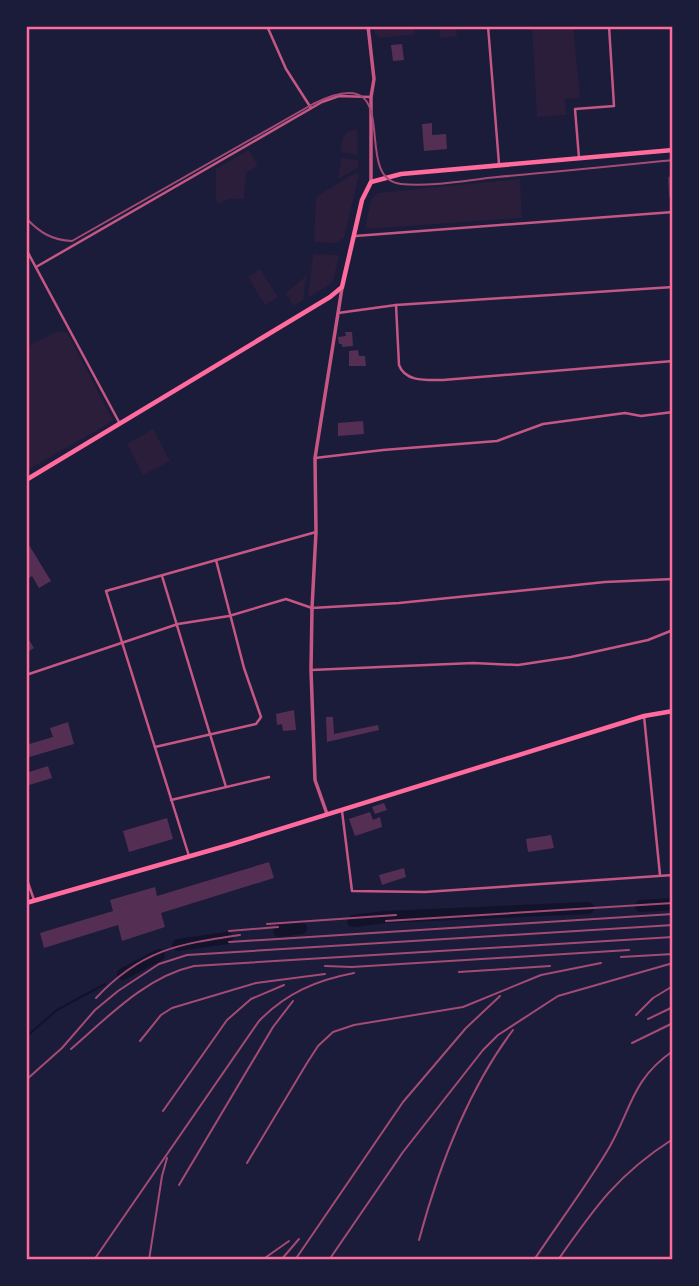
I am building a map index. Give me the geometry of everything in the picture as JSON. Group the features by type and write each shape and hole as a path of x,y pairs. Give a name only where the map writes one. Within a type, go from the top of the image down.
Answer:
{"main road":[{"path":"26,480 330,297 342,287 362,200 371,182 401,174 673,150"},
{"path":"26,903 189,856 644,716 673,711"}],"street":[{"path":"267,26 286,69 302,98 311,108"},
{"path":"368,26 374,79 371,97 371,182"},
{"path":"488,26 499,164"},
{"path":"579,158 575,109 614,106 609,26"},
{"path":"36,267 311,108 340,96 371,97"},
{"path":"354,236 673,212"},
{"path":"26,249 120,424"},
{"path":"327,814 315,780 312,608 316,458 342,287"},
{"path":"337,313 396,305 673,287"},
{"path":"396,305 399,365 402,372 410,378 443,380 673,361"},
{"path":"316,458 496,441 543,424 625,413 641,416 673,412"},
{"path":"189,856 106,591 316,532"},
{"path":"155,747 256,724 261,717 229,616 216,560"},
{"path":"161,575 226,787"},
{"path":"26,675 178,624 229,616 286,599 312,608 399,603 605,582 673,579"},
{"path":"312,670 473,663 518,665 571,657 648,640 673,630"},
{"path":"644,716 660,875"},
{"path":"171,800 269,777"},
{"path":"341,810 352,891 425,892 673,875"},
{"path":"26,877 34,901"}],"shaded area":[{"path":"374,26 414,26 415,34 381,38 375,34"},
{"path":"439,26 460,26 456,27 457,36 440,38"},
{"path":"532,26 573,26 580,98 565,99 566,115 537,117"},
{"path":"357,130 358,155 341,152 346,134"},
{"path":"249,150 258,166 246,173 244,199 229,199 219,204 216,200 216,169"},
{"path":"341,158 358,160 359,167 338,179"},
{"path":"355,173 359,174 344,238 335,243 314,242 316,197"},
{"path":"520,179 522,218 365,229 371,199 378,193"},
{"path":"313,254 339,255 333,282 308,298"},
{"path":"260,269 278,297 265,305 248,277"},
{"path":"306,276 303,300 293,306 286,293"},
{"path":"56,332 67,332 113,421 26,471 26,347"},
{"path":"153,429 170,461 143,475 127,444"}],"building":[{"path":"402,44 404,60 393,61 391,45"},
{"path":"432,123 432,135 446,134 447,149 424,151 422,124"},
{"path":"673,176 673,197 669,197 668,177"},
{"path":"345,332 352,332 353,346 342,347 342,344 339,344 338,337 346,336"},
{"path":"358,350 359,356 365,356 366,366 349,366 349,351"},
{"path":"363,421 364,434 338,436 338,423"},
{"path":"26,540 51,581 39,588 32,576 26,580"},
{"path":"26,635 34,648 26,653"},
{"path":"294,710 296,730 283,731 282,724 277,725 276,714"},
{"path":"326,717 333,717 334,734 378,725 379,730 327,742"},
{"path":"68,722 74,744 26,758 26,745 53,737 50,728"},
{"path":"26,764 29,772 48,766 52,778 26,786"},
{"path":"384,803 387,810 375,814 372,807"},
{"path":"370,812 373,820 380,817 382,827 355,836 349,819"},
{"path":"167,818 173,839 129,852 123,831"},
{"path":"551,835 554,848 528,852 526,839"},
{"path":"269,862 274,878 161,913 165,927 122,941 118,925 44,948 40,933 113,911 110,900 155,887 157,896"},
{"path":"404,868 406,877 382,885 379,875"}],"waterway":[{"path":"641,906 673,904"},
{"path":"353,921 385,917 588,908"},
{"path":"279,931 301,928"},
{"path":"178,945 227,938"},
{"path":"123,974 159,955"},
{"path":"26,1037 57,1010 105,984"}],"tram line":[{"path":"26,218 47,235 72,241 313,104 342,93 360,96 369,107 379,163 386,177 401,184 437,184 673,160"}],"railway":[{"path":"386,921 673,903"},
{"path":"229,942 673,914"},
{"path":"267,924 396,915"},
{"path":"26,1080 62,1048 95,1010 118,991 159,964 187,955 673,925"},
{"path":"229,931 278,927"},
{"path":"96,998 129,969 145,959 179,946 240,935"},
{"path":"71,1049 143,989 176,971 194,966 673,937"},
{"path":"325,966 352,967 629,950"},
{"path":"621,957 673,954"},
{"path":"247,1163 318,1046 333,1032 354,1025 463,1007 541,975 601,963"},
{"path":"329,1260 403,1152 483,1050 498,1035 558,996 673,963"},
{"path":"459,972 550,966"},
{"path":"96,1257 259,1021 291,995 327,980 354,973"},
{"path":"140,1041 161,1015 172,1008 256,983 325,974"},
{"path":"163,1111 227,1020 251,999 284,985"},
{"path":"636,1015 653,998 673,986"},
{"path":"295,1260 403,1102 466,1028 500,996"},
{"path":"179,1185 273,1027 293,1001"},
{"path":"648,1019 673,1007"},
{"path":"632,1043 673,1023"},
{"path":"419,1240 456,1130 482,1078 513,1030"},
{"path":"534,1260 606,1153 639,1085 659,1062 673,1051"},
{"path":"558,1260 622,1179 673,1139"},
{"path":"149,1260 167,1158"},
{"path":"281,1260 299,1239"},
{"path":"262,1260 289,1241"}]}
